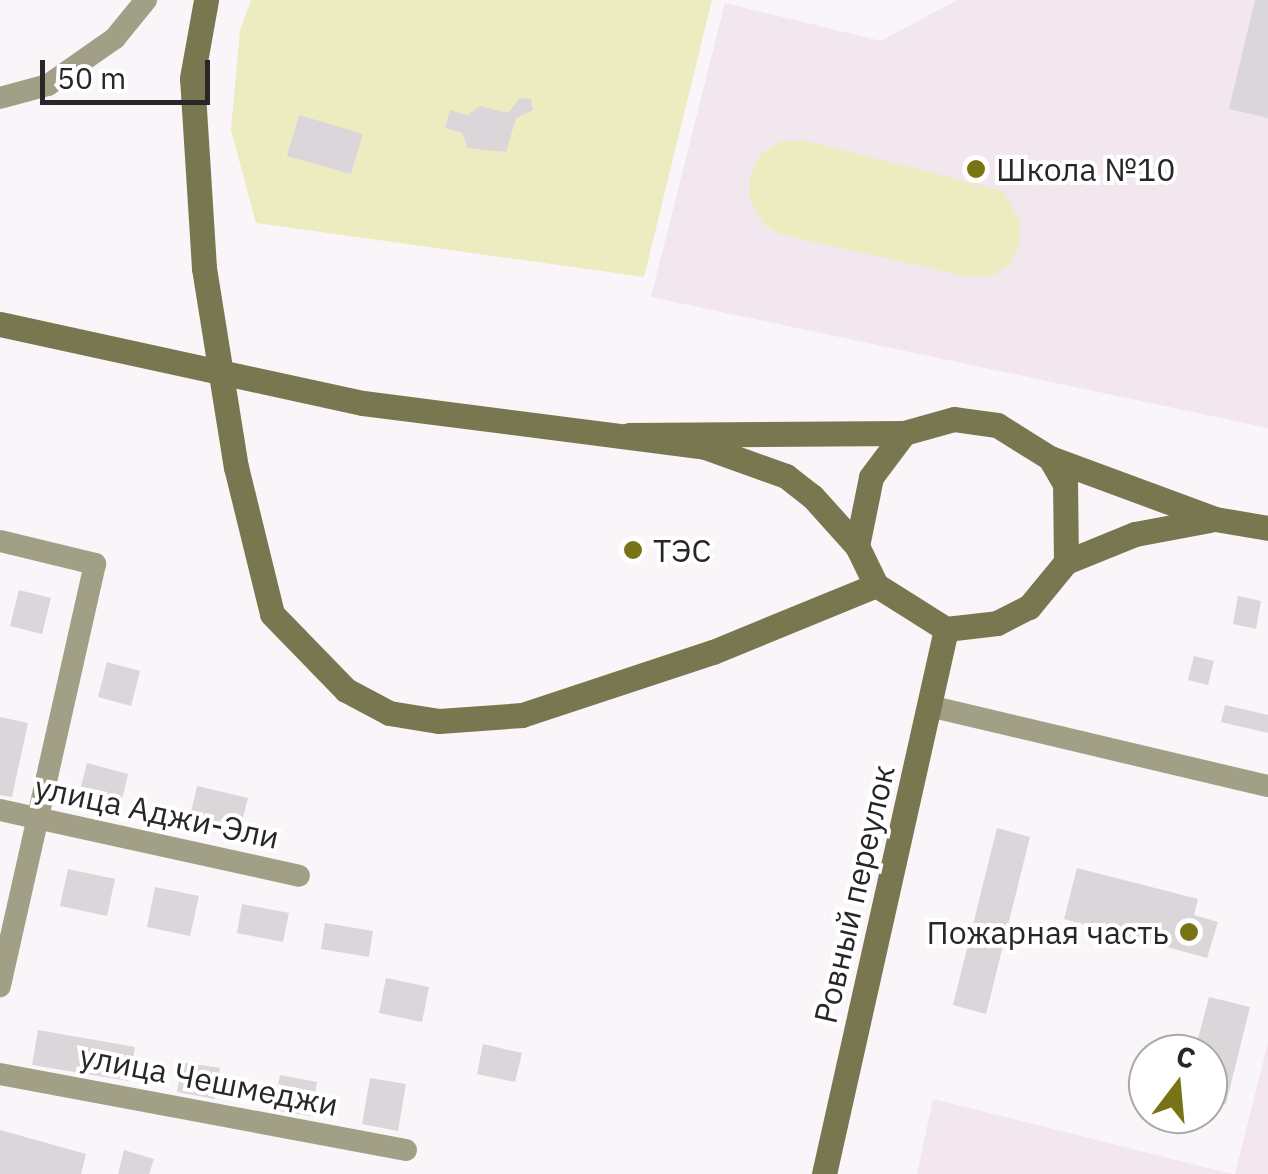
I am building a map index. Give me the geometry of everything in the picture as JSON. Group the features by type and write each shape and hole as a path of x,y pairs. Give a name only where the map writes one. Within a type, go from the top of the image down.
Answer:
{"main road":[{"path":"206,0 192,78 204,268 236,468 272,614 346,690 389,713 439,721 522,715 714,652 876,585"},
{"path":"0,324 363,403 705,447 786,476 857,546 876,585 946,629 997,623 1030,607 1066,562 1135,534 1215,519"},
{"path":"628,435 904,433 976,421 1015,432 1050,458 1215,519 1268,528"},
{"path":"857,546 871,477 904,433"},
{"path":"1050,458 1068,501 1066,562"},
{"name":"Ровный переулок","path":"824,1174 946,629"}],"street":[{"path":"0,98 48,85 115,38 146,0"},
{"path":"0,541 95,564 0,986"},
{"path":"929,706 1268,786"},
{"name":"улица Аджи-Эли","path":"0,810 299,876"},
{"name":"улица Чешмеджи","path":"0,1074 406,1150"}],"shaded area":[{"path":"251,0 712,0 644,277 256,223 231,130 240,30"},
{"name":"Школа №10","path":"957,0 1268,0 1268,428 651,297 725,3 881,41"},
{"path":"803,140 1003,191 1020,221 1020,243 1010,264 992,276 969,277 779,234 764,225 749,197 750,175 760,155 780,142"},
{"path":"1268,1043 1268,1174 1235,1174"},
{"path":"933,1099 1232,1174 917,1174"}],"building":[{"path":"1255,0 1268,0 1268,118 1229,109"},
{"path":"520,98 531,99 533,110 516,118 506,152 468,148 462,133 445,128 450,110 467,115 480,106 508,113"},
{"path":"299,115 363,134 351,174 287,156"},
{"path":"19,590 51,598 42,634 10,626"},
{"path":"1238,596 1261,601 1256,629 1233,624"},
{"path":"1194,656 1214,661 1208,685 1188,680"},
{"path":"107,662 140,671 131,706 98,697"},
{"path":"1225,705 1268,715 1268,733 1221,722"},
{"path":"0,717 28,723 12,797 0,795"},
{"path":"87,763 128,774 118,817 76,806"},
{"path":"197,786 248,798 239,833 189,821"},
{"path":"997,828 1030,837 986,1014 953,1005"},
{"path":"1077,868 1198,899 1194,915 1218,922 1207,958 1064,919"},
{"path":"68,869 115,879 107,916 60,906"},
{"path":"155,887 199,896 190,936 147,927"},
{"path":"242,904 289,913 283,942 237,933"},
{"path":"325,923 373,931 369,957 321,949"},
{"path":"386,978 429,987 422,1022 379,1013"},
{"path":"1209,997 1250,1007 1228,1096 1228,1034 1199,1034"},
{"path":"38,1030 135,1047 129,1081 32,1065"},
{"path":"483,1044 522,1053 515,1082 477,1074"},
{"path":"182,1062 220,1068 215,1099 177,1092"},
{"path":"280,1075 317,1082 311,1116 273,1110"},
{"path":"370,1078 406,1084 398,1131 362,1124"},
{"path":"0,1130 86,1154 81,1174 0,1174"},
{"path":"124,1150 154,1159 149,1174 118,1174"}],"place":[{"name":"Школа №10","path":"976,169"},
{"name":"ТЭС","path":"633,550"},
{"name":"Пожарная часть","path":"1189,932"}]}
